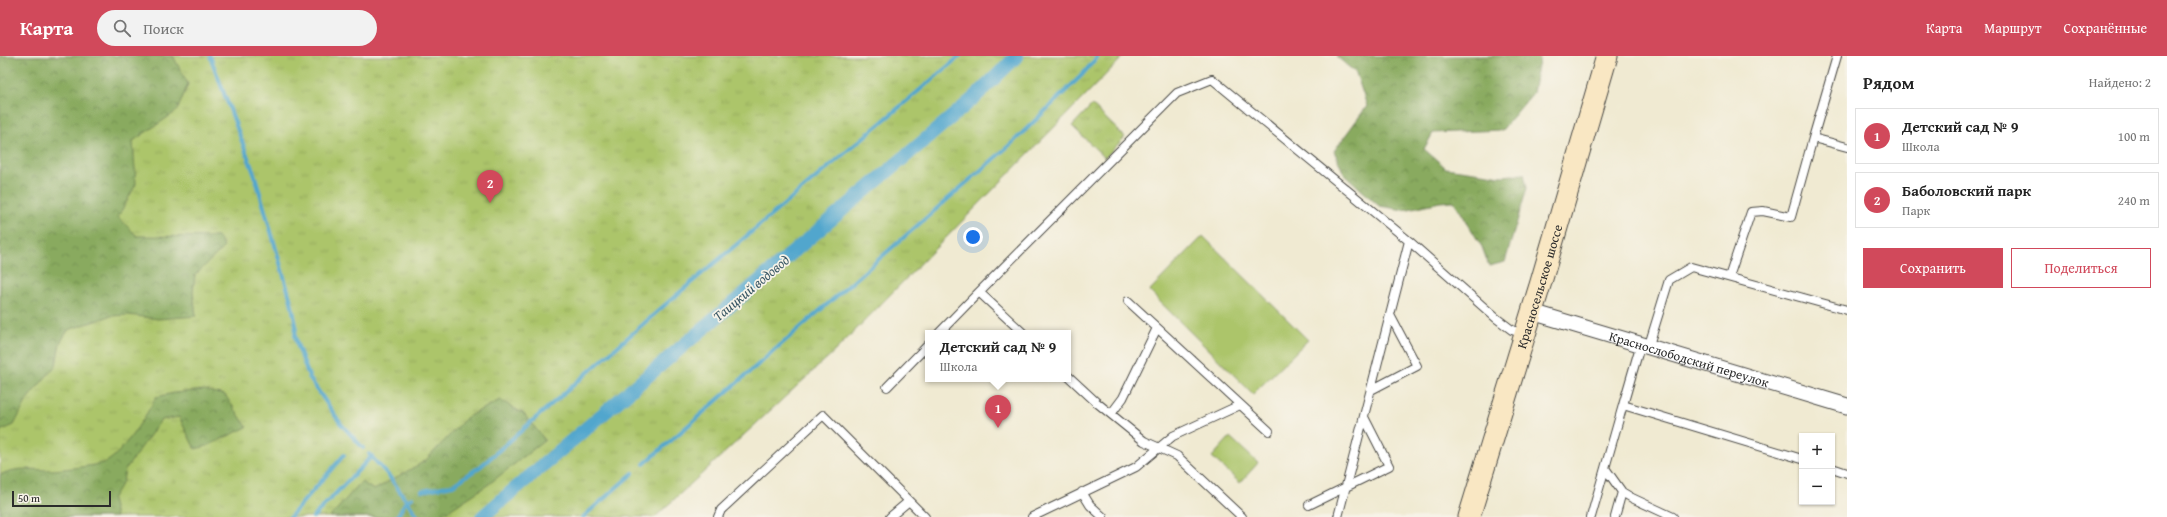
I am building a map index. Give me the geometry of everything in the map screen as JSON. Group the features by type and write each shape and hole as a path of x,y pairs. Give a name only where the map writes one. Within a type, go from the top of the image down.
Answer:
{"main road":[{"name":"Красносельское шоссе","path":"1469,517 1608,56"}],"street":[{"name":"Краснослободский переулок","path":"1532,312 1645,344 1847,406"}],"lane":[{"path":"1729,277 1751,212 1763,211 1791,217 1837,56"},
{"path":"942,330 1177,93 1212,79 1409,241 1502,323 1512,330 1525,334"},
{"path":"1813,138 1847,147"},
{"path":"1338,517 1409,241"},
{"path":"1591,517 1623,406 1669,280 1691,267 1847,310"},
{"path":"979,292 1019,330"},
{"path":"1128,301 1269,431"},
{"path":"1371,390 1417,366 1390,315"},
{"path":"1111,414 1123,398 1157,328"},
{"path":"887,387 925,348"},
{"path":"1071,379 1111,414 1144,440 1177,456 1242,517"},
{"path":"1032,517 1136,467 1173,436 1240,405"},
{"path":"1623,406 1799,458"},
{"path":"718,517 721,510 823,415 925,517"},
{"path":"1309,505 1389,466 1364,417"},
{"path":"1605,468 1622,492 1673,517"},
{"path":"1835,469 1847,473"},
{"path":"1082,492 1090,505 1103,517"},
{"path":"1615,517 1622,492"},
{"path":"890,517 909,501"}],"green space":[{"path":"0,56 1124,56 837,349 655,517 0,517"},
{"path":"0,56 173,56 188,84 177,111 133,141 136,184 118,217 137,236 218,237 224,247 195,275 193,291 196,316 158,319 129,315 110,316 68,330 60,343 56,365 28,398 14,425 0,431"},
{"path":"1336,56 1540,56 1533,93 1502,130 1433,133 1424,149 1446,168 1502,176 1524,174 1527,188 1505,262 1489,266 1482,247 1454,201 1440,202 1404,210 1379,206 1344,174 1334,151 1367,106 1356,73"},
{"path":"1092,105 1125,137 1105,158 1072,126"},
{"path":"1203,236 1308,340 1253,394 1149,291"},
{"path":"204,390 225,395 247,427 207,446 195,449 179,417 161,420 125,470 123,481 112,499 116,517 0,517 0,475 19,469 55,470 89,466 106,462 112,458 127,442 156,397 174,393"},
{"path":"500,400 524,414 545,440 489,484 439,517 330,517 361,482 374,490 425,461 467,417"},
{"path":"1230,437 1258,463 1240,483 1212,457"}],"waterway":[{"path":"210,56 255,176 291,301 296,325 295,336 310,379 341,424 363,448"},
{"path":"422,491 453,485 481,466 666,304 960,56"},
{"name":"Таицкий водовод","path":"482,517 974,98 1017,56"},
{"path":"644,464 1012,143 1082,75 1098,56"},
{"path":"369,454 389,476 418,517"},
{"path":"290,517 344,455"},
{"path":"313,517 372,456"},
{"path":"583,517 633,473"},
{"path":"397,517 406,501 412,498"}],"place":[{"name":"Баболовский парк","path":"490,203"},
{"name":"Детский сад № 9","path":"998,428"}]}
